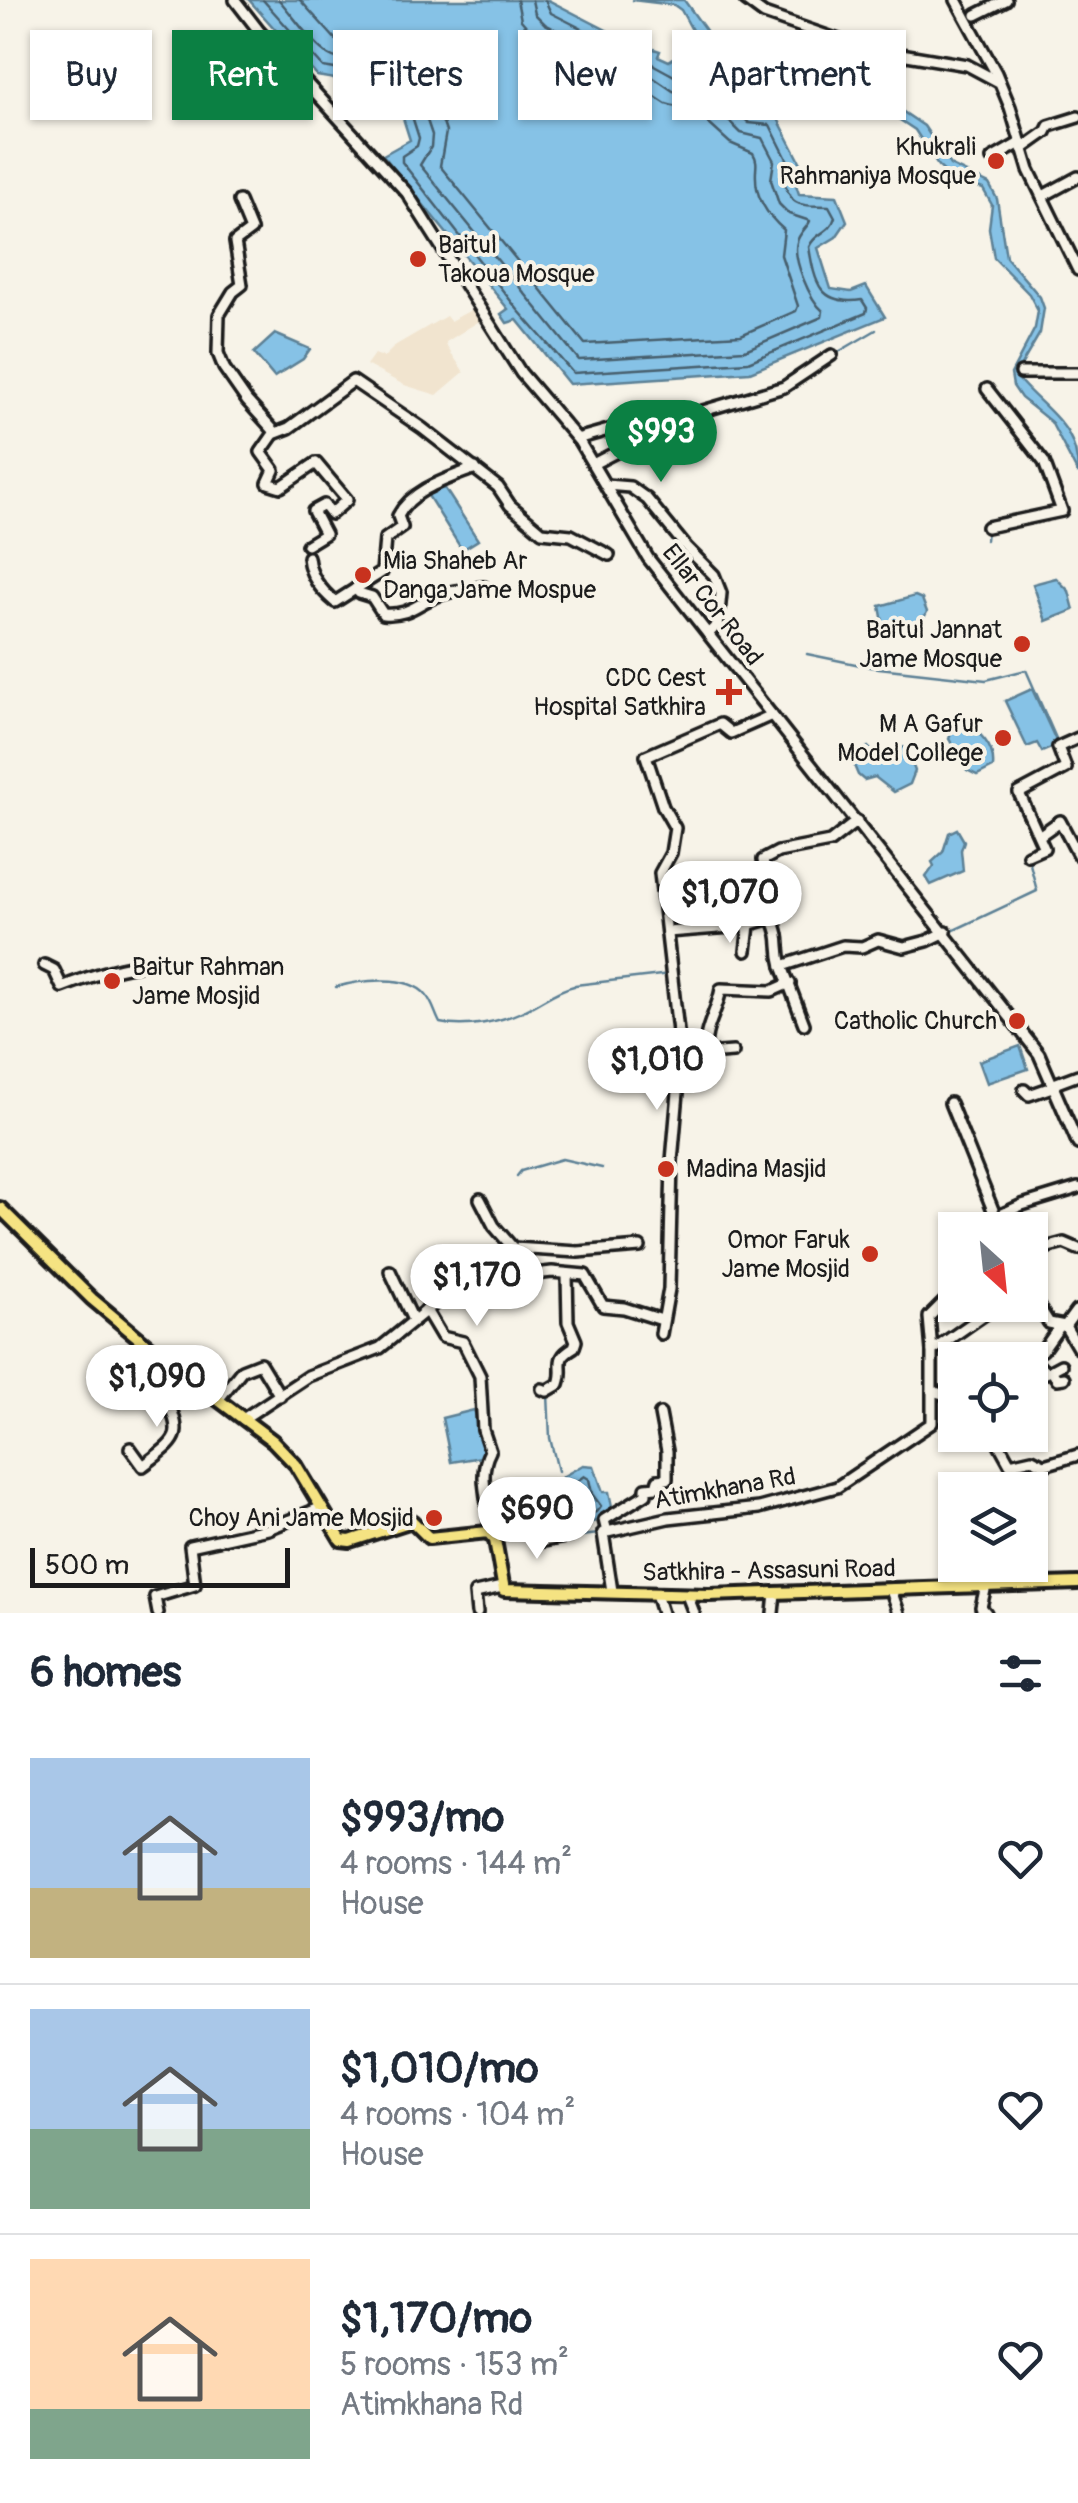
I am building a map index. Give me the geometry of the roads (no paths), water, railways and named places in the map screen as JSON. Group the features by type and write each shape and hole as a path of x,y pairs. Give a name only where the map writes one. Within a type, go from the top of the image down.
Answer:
{"main road":[{"path":"0,1208 92,1299 273,1441 296,1465 341,1540 350,1541 412,1522 429,1538 491,1533 502,1587"},
{"name":"Satkhira - Assasuni Road","path":"502,1587 687,1594 1078,1583"}],"street":[{"name":"Ellar Cor Road","path":"235,0 407,193 521,373 579,441 648,558 1039,1054 1078,1144"},
{"path":"746,0 764,14 842,41 966,64 999,83"},
{"path":"956,0 999,83 1021,146 1078,270"},
{"path":"976,15 1006,0"},
{"path":"992,160 1046,132 1049,126 1078,117"},
{"path":"1043,196 1078,177"},
{"path":"239,200 251,230 236,242 242,285 219,315 218,353 247,401 276,433"},
{"path":"593,464 686,416 784,387 832,355"},
{"path":"1021,373 1078,373"},
{"path":"307,545 325,534 313,511 324,505 331,514 346,500 316,462 281,487 268,483 274,470 261,452 276,433 289,428 353,381 475,468 542,532 571,535 609,555"},
{"path":"987,388 1044,462 1062,511 987,527"},
{"path":"242,399 276,433"},
{"path":"580,438 610,429 630,444"},
{"path":"308,558 320,589 335,602 382,572 385,539 402,527 398,516 404,504 424,490 475,468"},
{"path":"606,485 630,488 648,499 714,575 721,593 718,624 708,634"},
{"path":"356,588 372,597 383,614 400,615 440,594 484,587"},
{"path":"661,1334 669,1289 672,1160 681,1060 660,873 671,852 675,828 663,807 646,756 720,724 730,734 772,715"},
{"path":"1028,855 1044,848 1019,792 1066,768 1058,747 1078,738"},
{"path":"804,1024 778,951 781,937 772,918 763,860 830,842 857,821"},
{"path":"1039,836 1060,821 1078,855"},
{"path":"667,932 749,925 772,918"},
{"path":"746,951 749,925"},
{"path":"782,966 844,946 862,947 878,940 904,947 927,942 946,932"},
{"path":"44,965 55,971 62,988 80,979 89,980 138,965"},
{"path":"706,1054 708,1025 721,990 772,992 790,983"},
{"path":"681,1060 733,1052"},
{"path":"1024,1090 1028,1095 1078,1075"},
{"path":"950,1103 994,1212"},
{"path":"1008,1212 1048,1195 1078,1188"},
{"path":"480,1200 494,1226 513,1248 578,1252 640,1248"},
{"path":"1048,1247 1064,1243 1078,1249"},
{"path":"390,1271 412,1320"},
{"path":"244,1419 308,1376 380,1348 440,1300 492,1280 552,1272 585,1275 604,1306 662,1320"},
{"path":"544,1390 560,1382 560,1358 574,1348 576,1341 568,1322 566,1275"},
{"name":"Atimkhana Rd","path":"606,1532 668,1518 759,1508 837,1487 932,1423 930,1317 938,1309"},
{"path":"426,1310 442,1337 463,1342 468,1358 478,1369 483,1428 490,1451 484,1481 491,1533 524,1530 539,1542 570,1536"},
{"path":"1061,1365 1046,1373 1030,1357 1043,1350 1058,1325 1076,1311"},
{"path":"1048,1321 1058,1325 1078,1348"},
{"path":"932,1350 973,1322"},
{"path":"218,1400 242,1370 260,1362 280,1396"},
{"path":"1052,1372 1057,1379 1064,1378"},
{"path":"140,1397 164,1392 190,1378"},
{"path":"932,1390 938,1392"},
{"path":"130,1448 142,1466 167,1447 178,1430 164,1392"},
{"path":"612,1591 604,1520 634,1504 646,1494 646,1488 656,1488 658,1480 667,1480 669,1470 660,1414"},
{"path":"1003,1452 1010,1464 1032,1459 1044,1466 1078,1454"},
{"path":"158,1613 154,1596 194,1588 190,1546 268,1529 320,1508"},
{"path":"986,1586 981,1607 986,1613"},
{"path":"477,1613 475,1593 502,1587"},
{"path":"891,1590 899,1613"},
{"path":"773,1613 775,1593"},
{"path":"656,1594 662,1613"},
{"path":"687,1594 694,1613"}],"water":[{"path":"249,0 548,0 606,30 518,30 518,120 652,120 652,48 660,51 658,56 672,59 672,120 779,120 805,171 793,176 799,194 837,196 847,221 836,237 818,248 831,289 851,292 866,286 885,317 750,372 569,384 517,320 507,323 501,314 508,309 383,155 410,140 404,120 498,120 498,30 333,30 333,79 313,72 313,30 276,30"},
{"path":"632,0 684,0 706,30 692,30 674,5"},
{"path":"906,114 924,126 950,165 989,184 997,199 1006,257 1040,297 1044,308 1040,333 1020,367 1020,381 1067,431 1077,457 1078,474 1051,422 1021,398 1013,386 1011,374 1035,328 1038,311 1029,294 994,258 989,228 992,205 983,189 949,176 938,166 915,130 900,120 906,120"},
{"path":"275,334 310,349 303,359 274,377 254,353"},
{"path":"442,484 478,540 462,550 427,494"},
{"path":"1056,578 1069,591 1074,610 1046,621 1033,584"},
{"path":"915,596 922,599 927,612 920,625 899,632 884,628 880,606"},
{"path":"1032,689 1058,745 1042,752 1037,743 1027,747 1005,701"},
{"path":"961,725 985,740 992,753 993,767 977,775 967,770 949,739"},
{"path":"898,746 906,748 915,771 910,784 894,792 875,777 864,780 858,775 850,756 868,747 876,755"},
{"path":"957,829 964,841 963,871 931,885 926,877 934,866 932,862 943,852 949,833"},
{"path":"1020,1046 1028,1069 987,1083 979,1061"},
{"path":"474,1410 488,1448 481,1457 451,1462 442,1418"},
{"path":"583,1465 594,1466 603,1492 609,1492 614,1516 574,1527 562,1477"}],"waterway":[{"path":"835,354 876,330"},
{"path":"986,540 987,529"},
{"path":"807,654 870,667 986,680 1026,670 1058,743"},
{"path":"950,932 1037,891 1028,856"},
{"path":"575,985 670,974"},
{"path":"336,987 371,981 408,984 426,995 440,1023 461,1025 506,1018 574,986"},
{"path":"666,984 674,1032"},
{"path":"517,1176 521,1171 562,1159 602,1168"},
{"path":"548,1394 550,1438 558,1471"},
{"path":"572,1537 599,1534"}],"place":[{"name":"Khukrali Rahmaniya Mosque","path":"996,161"},
{"name":"Baitul Takoua Mosque","path":"418,259"},
{"name":"Mia Shaheb Ar Danga Jame Mospue","path":"363,575"},
{"name":"Baitul Jannat Jame Mosque","path":"1022,644"},
{"name":"CDC Cest Hospital Satkhira","path":"729,692"},
{"name":"M A Gafur Model College","path":"1003,738"},
{"name":"Baitur Rahman Jame Mosjid","path":"112,981"},
{"name":"Catholic Church","path":"1017,1021"},
{"name":"Madina Masjid","path":"666,1169"},
{"name":"Omor Faruk Jame Mosjid","path":"870,1254"},
{"name":"Choy Ani Jame Mosjid","path":"434,1518"}]}
